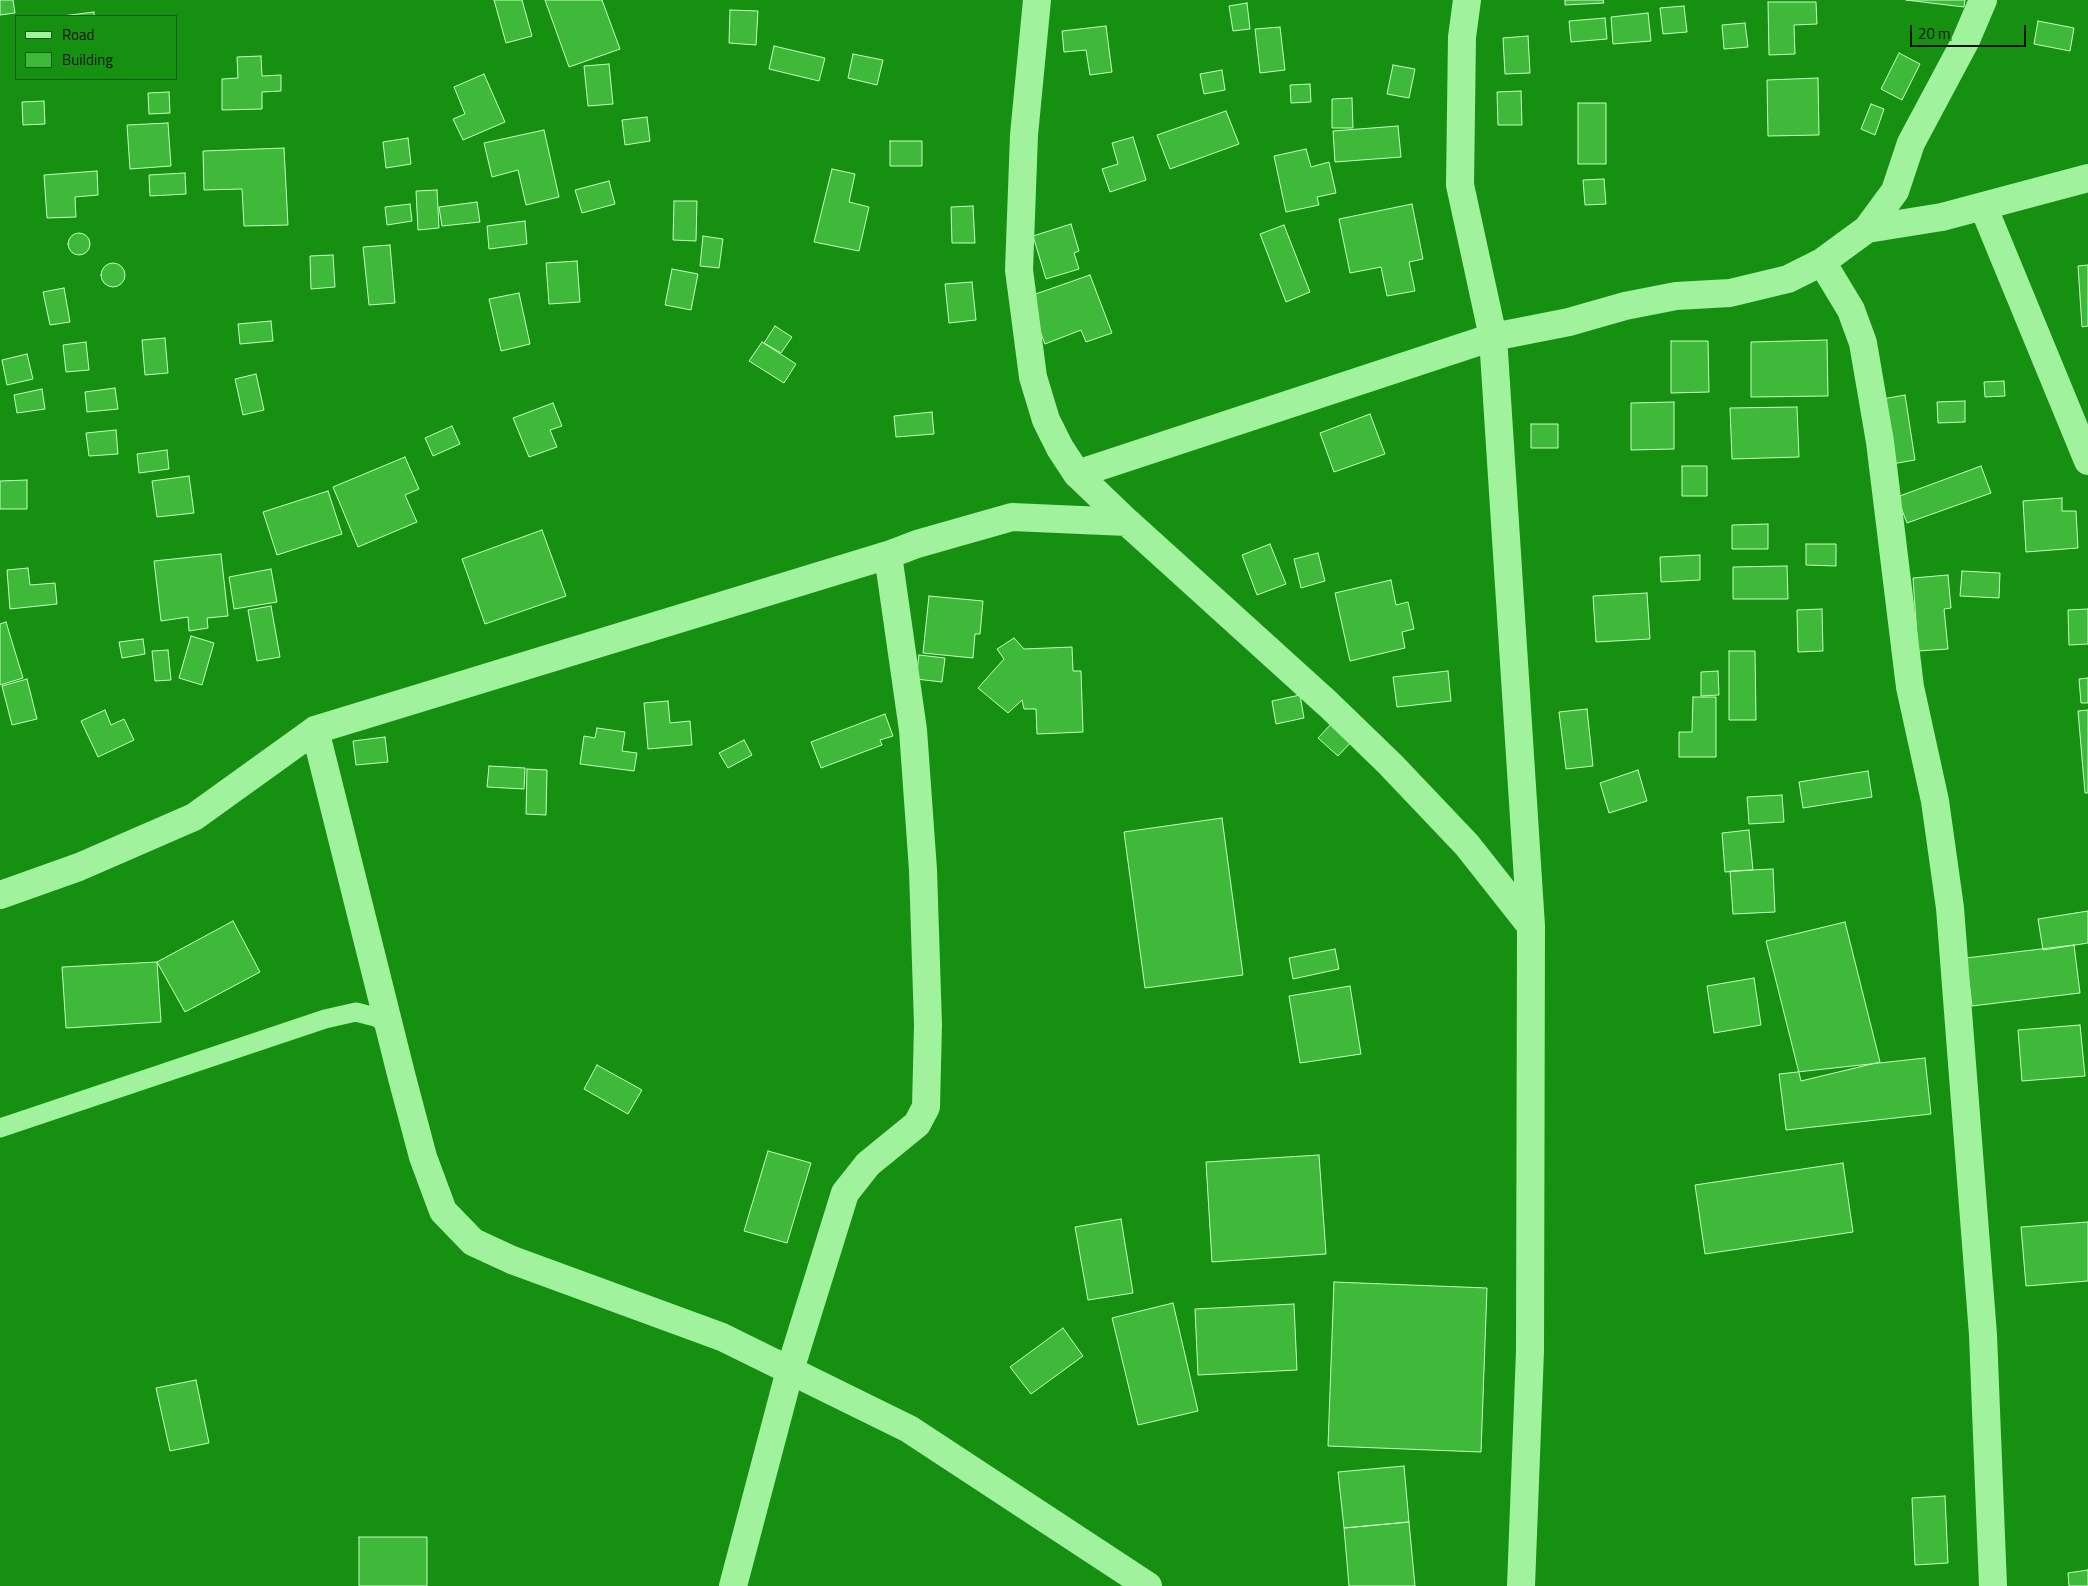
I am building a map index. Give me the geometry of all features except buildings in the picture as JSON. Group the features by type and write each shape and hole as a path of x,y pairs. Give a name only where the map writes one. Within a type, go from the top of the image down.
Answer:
{"street":[{"path":"1037,0 1024,135 1019,270 1033,377 1046,420 1077,474 1127,522 1330,705 1390,764 1467,846 1531,926"},
{"path":"1467,0 1462,37 1460,184 1493,337 1531,926 1530,1351 1521,1586"},
{"path":"1077,474 1493,337 1569,322 1625,306 1676,296 1730,293 1788,279 1822,262 1867,229 1895,191 1911,143 1966,40 1983,0"},
{"path":"1867,229 1942,217 2088,178"},
{"path":"1983,206 2088,461"},
{"path":"1822,262 1851,310 1863,343 1880,442 1910,687 1935,801 1950,908 1983,1335 1993,1586"},
{"path":"0,895 79,867 194,817 315,730 888,555 917,544 1012,517 1127,522"},
{"path":"733,1586 790,1370 845,1193 868,1164 917,1124 926,1107 928,1025 921,842 913,730 888,555"},
{"path":"315,730 424,1157 443,1211 473,1242 512,1260 722,1337 909,1429 1148,1586"}],"lane":[{"path":"0,1128 325,1019 356,1012 379,1018 392,1034"}]}
